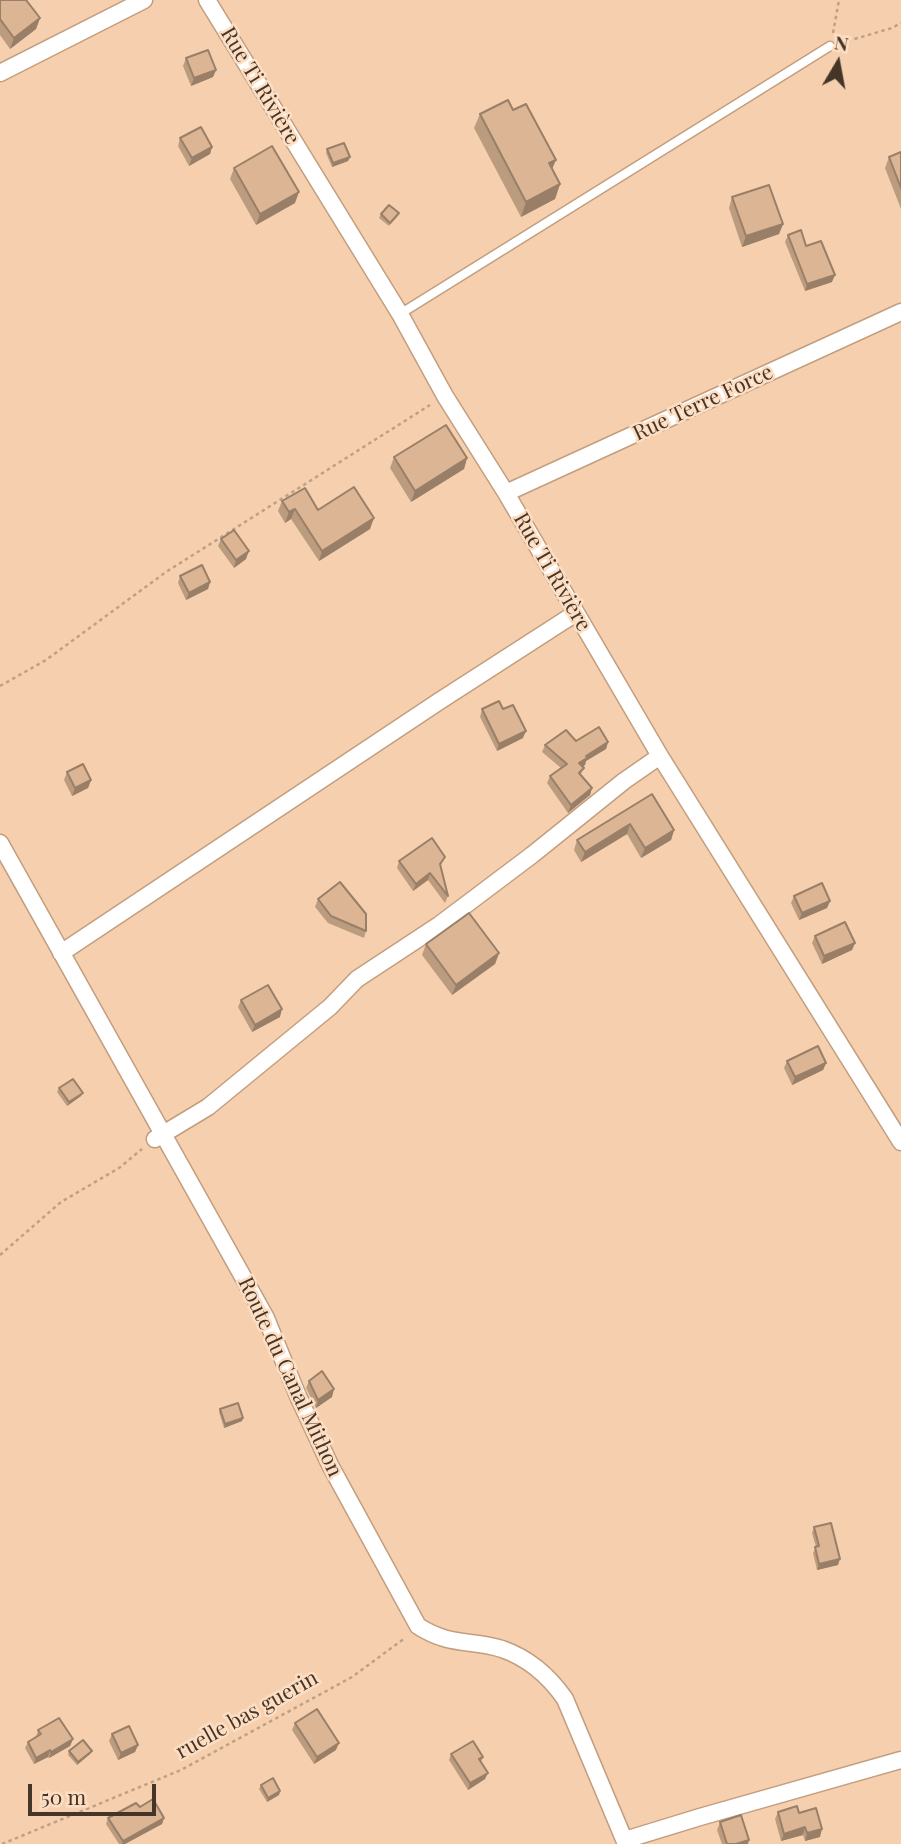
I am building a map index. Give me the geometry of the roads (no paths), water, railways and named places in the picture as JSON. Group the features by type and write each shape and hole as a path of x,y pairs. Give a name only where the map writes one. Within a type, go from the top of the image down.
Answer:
{"street":[{"path":"0,73 144,0"},
{"name":"Rue Ti Rivière","path":"207,0 400,314 445,396 506,493 660,756 901,1142"},
{"name":"Rue Terre Force","path":"506,493 901,313"},
{"path":"61,953 576,613"},
{"path":"157,1137 208,1107 330,1007 357,979 439,925 660,756"},
{"name":"Route du Canal Mithon","path":"0,844 61,953 157,1137 266,1318 330,1465 418,1626 434,1636 455,1642 500,1648 522,1658 554,1684 565,1699 625,1842"},
{"path":"625,1842 700,1816 901,1760"}],"lane":[{"path":"400,314 830,46"}]}
